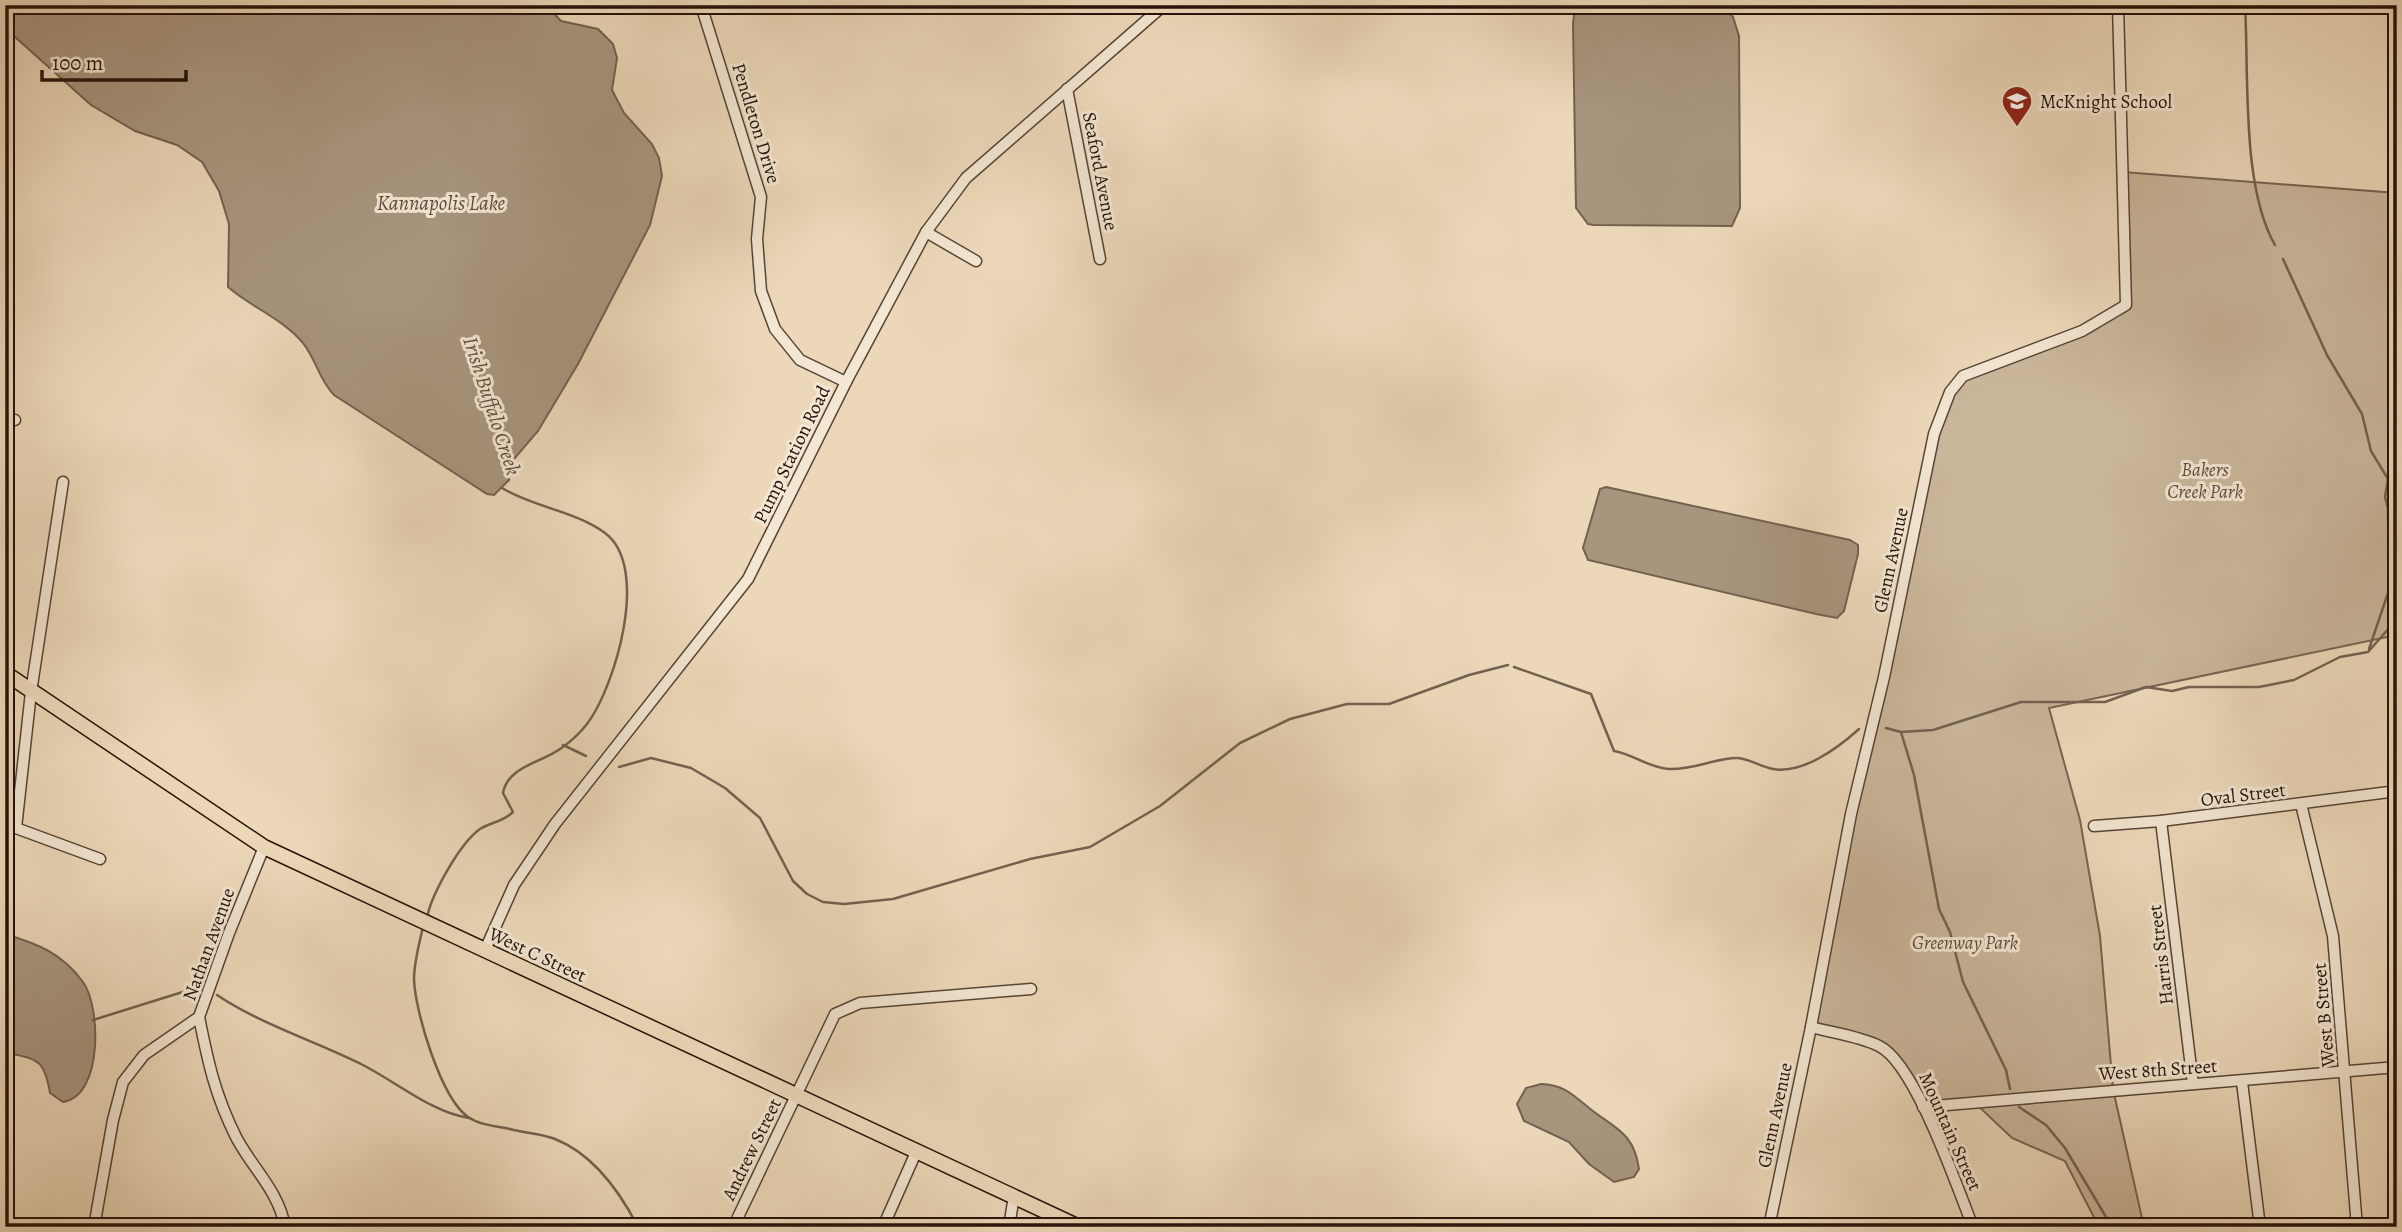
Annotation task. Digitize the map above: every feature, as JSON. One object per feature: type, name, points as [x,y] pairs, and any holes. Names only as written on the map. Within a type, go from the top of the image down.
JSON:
[{"type":"main road","name":"West C Street","points":[[5,673],[264,847],[1079,1227]]},
{"type":"street","name":"Pendleton Drive","points":[[701,5],[761,198],[757,239],[761,291],[775,329],[800,360],[846,382]]},
{"type":"street","name":"Pump Station Road","points":[[485,950],[514,885],[555,824],[748,579],[846,382],[926,232],[966,178],[1164,5]]},
{"type":"street","name":"Glenn Avenue","points":[[1769,1227],[1811,1027],[1851,814],[1884,677],[1934,434],[1950,392],[1963,376],[2082,331],[2126,306],[2118,5]]},
{"type":"street","name":"Seaford Avenue","points":[[1067,89],[1100,260]]},
{"type":"street","points":[[926,232],[976,261]]},
{"type":"street","points":[[63,482],[10,826],[100,859]]},
{"type":"street","name":"Oval Street","points":[[2094,826],[2161,821],[2397,791]]},
{"type":"street","name":"West B Street","points":[[2301,804],[2333,936],[2357,1227]]},
{"type":"street","name":"Harris Street","points":[[2161,821],[2193,1084]]},
{"type":"street","name":"Nathan Avenue","points":[[94,1227],[113,1120],[123,1082],[144,1055],[200,1017],[264,847]]},
{"type":"street","name":"Andrew Street","points":[[738,1222],[835,1014],[860,1003],[1031,989]]},
{"type":"street","points":[[200,1017],[214,1089],[237,1139],[279,1201],[285,1227]]},
{"type":"street","name":"Mountain Street","points":[[1811,1027],[1880,1046],[1897,1060],[1923,1107],[1973,1227]]},
{"type":"street","name":"West 8th Street","points":[[1923,1107],[2397,1067]]},
{"type":"street","points":[[2242,1082],[2260,1227]]},
{"type":"street","points":[[883,1227],[917,1150]]},
{"type":"street","points":[[1009,1227],[1014,1196]]},
{"type":"green space","name":"Bakers Creek Park","points":[[2123,172],[2397,193],[2397,635],[2049,708],[2080,820],[2100,936],[2113,1089],[2144,1227],[2099,1227],[2065,1161],[2012,1138],[1974,1102],[1923,1107],[1880,1046],[1811,1027],[1934,434],[1963,376],[2082,331],[2126,306]]},
{"type":"water","name":"Kannapolis Lake","points":[[5,5],[546,5],[561,21],[598,29],[613,44],[617,58],[612,90],[624,113],[652,144],[659,158],[662,176],[650,225],[578,364],[538,431],[508,466],[509,480],[494,495],[487,494],[334,395],[303,343],[277,320],[228,287],[229,224],[219,191],[202,162],[177,145],[135,131],[91,105],[5,28]]},
{"type":"water","points":[[1585,5],[1722,5],[1733,17],[1739,36],[1740,208],[1732,226],[1594,225],[1588,224],[1576,208],[1573,24],[1574,15]]},
{"type":"water","points":[[1606,487],[1850,540],[1858,545],[1858,554],[1844,611],[1837,618],[1816,614],[1588,560],[1583,548],[1600,489]]},
{"type":"water","points":[[5,934],[39,946],[58,957],[75,972],[89,994],[95,1029],[92,1068],[86,1084],[76,1096],[63,1102],[50,1093],[45,1073],[38,1062],[5,1052]]},
{"type":"water","points":[[1541,1084],[1567,1091],[1622,1132],[1633,1147],[1636,1157],[1639,1169],[1634,1177],[1614,1182],[1589,1164],[1569,1142],[1524,1121],[1517,1104],[1526,1088]]},
{"type":"waterway","points":[[2245,5],[2252,161],[2264,221],[2275,245]]},
{"type":"waterway","points":[[2283,259],[2327,355],[2362,414],[2371,451],[2388,479],[2385,497],[2388,508],[2389,575]]},
{"type":"waterway","name":"Irish Buffalo Creek","points":[[427,918],[440,883],[455,857],[472,836],[513,812],[503,793],[511,777],[526,766],[560,749],[587,724],[608,683],[624,627],[626,572],[619,549],[605,533],[581,519],[502,488]]},
{"type":"waterway","points":[[2369,649],[2389,590]]},
{"type":"waterway","points":[[1886,728],[1901,732],[1933,730],[2021,702],[2105,702],[2146,687],[2172,691],[2189,687],[2259,687],[2294,680],[2340,657],[2368,652],[2397,619]]},
{"type":"waterway","points":[[619,767],[651,758],[691,768],[725,788],[760,818],[793,881],[807,894],[823,902],[844,904],[893,899],[1030,859],[1090,847],[1160,806],[1240,743],[1290,719],[1347,704],[1389,704],[1469,675],[1508,665]]},
{"type":"waterway","points":[[1514,667],[1591,694],[1614,751],[1662,768],[1688,768],[1722,759],[1738,758],[1773,769],[1796,768],[1819,758],[1859,729]]},
{"type":"waterway","points":[[1901,732],[1914,775],[1939,909],[1950,932],[1963,982],[2006,1070],[2010,1089]]},
{"type":"waterway","points":[[563,745],[586,756]]},
{"type":"waterway","name":"Irish Buffalo Creek","points":[[423,927],[414,979],[419,1012],[439,1074],[458,1107],[468,1117],[479,1122],[545,1136],[569,1146],[604,1176],[638,1227]]},
{"type":"waterway","points":[[93,1020],[189,990]]},
{"type":"waterway","points":[[217,995],[270,1024],[363,1065],[428,1104],[469,1118]]},
{"type":"waterway","points":[[2019,1107],[2046,1125],[2065,1148],[2112,1227]]},
{"type":"place","name":"McKnight School","points":[[2017,128]]},
{"type":"park label","name":"Greenway Park","points":[[1965,942]]}]
